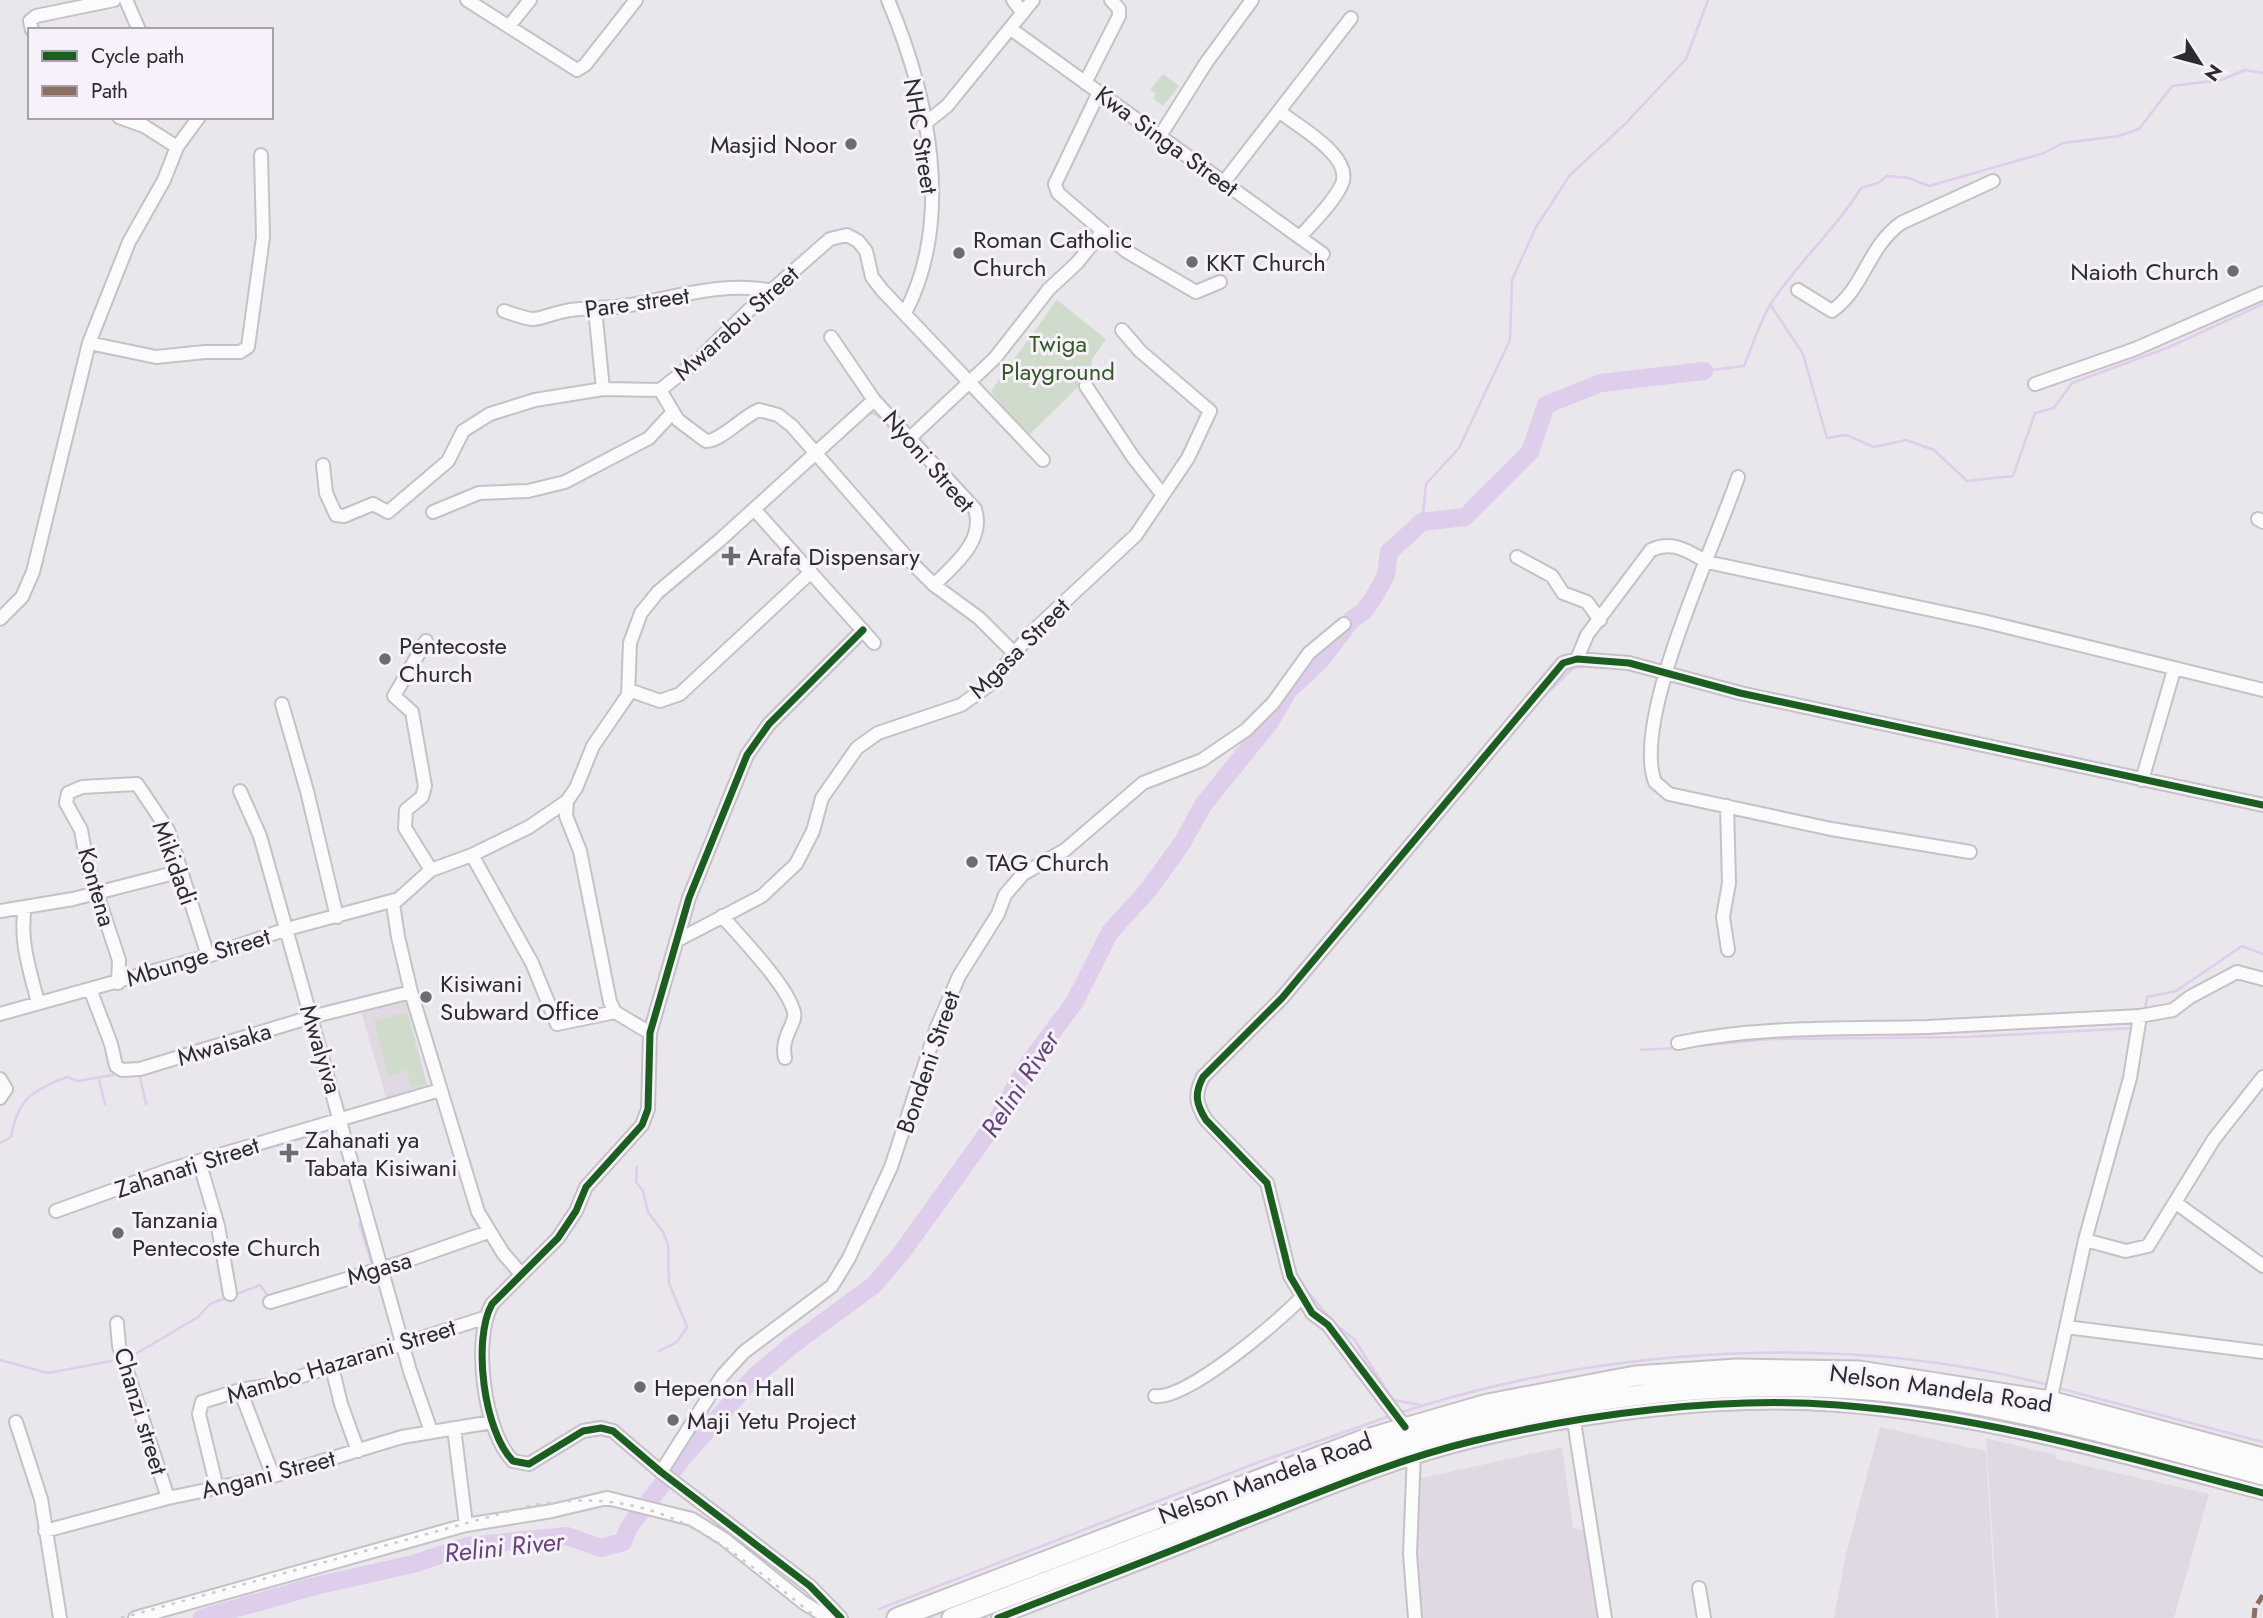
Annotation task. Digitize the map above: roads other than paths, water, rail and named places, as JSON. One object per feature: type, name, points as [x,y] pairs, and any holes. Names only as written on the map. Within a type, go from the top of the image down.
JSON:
[{"type":"main road","name":"Nelson Mandela Road","points":[[897,1618],[1271,1474],[1411,1443],[1476,1406],[1576,1385],[1635,1377],[1739,1378],[1858,1371],[2050,1401],[2263,1458]]},
{"type":"main road","name":"Nelson Mandela Road","points":[[952,1618],[1411,1443],[1480,1422],[1573,1412],[1739,1378],[1853,1389],[1962,1404],[2049,1421],[2263,1475]]},
{"type":"street","points":[[32,28],[30,21],[36,16],[114,0]]},
{"type":"street","points":[[126,0],[138,28]]},
{"type":"street","points":[[467,0],[577,70],[584,65],[636,0]]},
{"type":"street","points":[[509,26],[530,0]]},
{"type":"street","name":"NHC Street","points":[[888,0],[904,38],[923,125],[932,211],[928,256],[905,313]]},
{"type":"street","points":[[1013,0],[1024,13]]},
{"type":"street","points":[[923,125],[947,106],[1033,0]]},
{"type":"street","points":[[1085,83],[1119,16],[1119,9],[1111,0]]},
{"type":"street","points":[[1160,136],[1213,53],[1252,0]]},
{"type":"street","points":[[1224,182],[1351,18]]},
{"type":"street","name":"Kwa Singa Street","points":[[1011,29],[1323,254]]},
{"type":"street","points":[[1099,92],[1055,184],[1066,202],[1126,251],[1196,292],[1220,282]]},
{"type":"street","points":[[1280,111],[1338,158],[1345,172],[1340,188],[1300,237]]},
{"type":"street","points":[[125,119],[144,126],[177,147]]},
{"type":"street","points":[[0,619],[22,597],[33,572],[89,343],[118,265],[164,180],[177,147],[198,119]]},
{"type":"street","points":[[89,343],[156,357],[240,352],[248,347],[263,237],[261,155]]},
{"type":"street","points":[[1798,290],[1832,311],[1856,287],[1872,251],[1890,231],[1901,223],[1993,181]]},
{"type":"street","points":[[911,437],[995,358],[1049,289],[1077,263],[1102,232]]},
{"type":"street","name":"Mwarabu Street","points":[[323,465],[326,493],[336,515],[344,516],[373,505],[387,513],[448,461],[463,431],[490,414],[525,402],[603,389],[660,390],[698,360],[830,239],[847,235],[862,246],[872,277],[1043,460]]},
{"type":"street","name":"Pare street","points":[[504,311],[535,321],[566,311],[738,289],[772,291]]},
{"type":"street","points":[[2035,384],[2135,349],[2263,293]]},
{"type":"street","points":[[595,309],[603,389]]},
{"type":"street","name":"Mgasa Street","points":[[677,941],[762,896],[796,864],[813,831],[822,798],[857,748],[878,733],[944,712],[977,696],[1013,652],[1126,548],[1188,458],[1210,411],[1140,351],[1122,330]]},
{"type":"street","name":"Nyoni Street","points":[[831,337],[874,400],[964,495],[978,518],[979,528],[974,540],[934,585]]},
{"type":"street","points":[[1086,386],[1132,457],[1162,494]]},
{"type":"street","points":[[660,390],[673,412],[695,434],[711,442],[741,418],[759,410],[778,415],[792,426],[814,454],[852,490],[888,538],[934,585],[979,618],[1013,652]]},
{"type":"street","points":[[521,1274],[488,1233],[478,1212],[411,992],[394,919],[395,900],[431,870],[472,855],[529,827],[567,801],[576,788],[593,746],[623,705],[629,690],[630,643],[641,613],[658,592],[874,400]]},
{"type":"street","points":[[433,512],[479,493],[528,491],[565,482],[649,438],[673,412]]},
{"type":"street","points":[[1738,477],[1707,562],[1694,587],[1655,713],[1652,773],[1655,782],[1669,794],[1831,829],[1970,852]]},
{"type":"street","points":[[754,509],[874,643]]},
{"type":"street","points":[[1577,659],[1587,635],[1651,550],[1675,545],[1707,562],[1983,621],[2263,690]]},
{"type":"street","points":[[1517,557],[1552,576],[1563,593],[1587,602],[1600,620]]},
{"type":"street","points":[[629,690],[660,701],[680,694],[811,572]]},
{"type":"street","name":"Bondeni Street","points":[[662,1473],[722,1376],[744,1352],[832,1286],[849,1258],[891,1167],[937,1027],[959,976],[998,914],[1005,895],[1024,874],[1065,850],[1143,783],[1202,760],[1246,730],[1273,703],[1309,653],[1344,624]]},
{"type":"street","points":[[838,1615],[810,1587],[662,1473],[621,1436],[601,1429],[583,1431],[529,1464],[518,1464],[509,1458],[492,1422],[485,1384],[484,1318],[497,1298],[558,1238],[576,1211],[586,1187],[642,1125],[648,1109],[650,1033],[689,898],[755,742],[863,630]]},
{"type":"street","points":[[426,641],[394,696],[412,712],[425,786],[422,797],[406,810],[405,828],[431,870]]},
{"type":"street","points":[[1415,1618],[1410,1554],[1411,1443],[1328,1325],[1312,1313],[1301,1298],[1290,1276],[1279,1240],[1267,1183],[1206,1120],[1199,1108],[1196,1089],[1203,1077],[1282,998],[1563,663],[1577,659],[1629,663],[1667,676],[2263,806]]},
{"type":"street","points":[[2142,780],[2174,670]]},
{"type":"street","points":[[282,704],[329,875],[337,917]]},
{"type":"street","name":"Mikidadi","points":[[67,796],[82,787],[127,782],[137,784],[163,821],[208,956]]},
{"type":"street","name":"Mwalyiva","points":[[240,791],[260,836],[341,1118],[381,1269],[430,1431]]},
{"type":"street","name":"Kontena","points":[[67,796],[67,806],[82,830],[87,864],[119,960],[118,982]]},
{"type":"street","points":[[567,801],[566,816],[580,851],[608,997],[615,1012],[650,1033]]},
{"type":"street","points":[[1727,806],[1729,883],[1723,917],[1728,950]]},
{"type":"street","points":[[472,855],[532,963],[557,1024],[615,1012]]},
{"type":"street","points":[[0,911],[97,893],[181,871]]},
{"type":"street","name":"Mbunge Street","points":[[0,1014],[395,900]]},
{"type":"street","points":[[25,907],[22,927],[24,952],[38,1003]]},
{"type":"street","points":[[722,916],[777,983],[794,1012],[782,1047],[785,1058]]},
{"type":"street","points":[[1678,1043],[1723,1034],[1803,1027],[1927,1027],[2140,1016],[2173,1010],[2190,997],[2236,972],[2263,979]]},
{"type":"street","name":"Mwaisaka","points":[[90,989],[111,1044],[116,1066],[122,1070],[141,1069],[311,1017],[411,992]]},
{"type":"street","points":[[2050,1401],[2085,1240],[2130,1078],[2140,1016]]},
{"type":"street","points":[[2085,1240],[2126,1251],[2141,1250],[2153,1241],[2214,1139],[2263,1077]]},
{"type":"street","name":"Zahanati Street","points":[[56,1211],[200,1161],[440,1090]]},
{"type":"street","points":[[200,1161],[218,1226],[230,1294]]},
{"type":"street","points":[[2176,1203],[2263,1266]]},
{"type":"street","name":"Mgasa","points":[[270,1302],[488,1233]]},
{"type":"street","points":[[1155,1396],[1169,1396],[1232,1357],[1274,1326],[1301,1298]]},
{"type":"street","name":"Mambo Hazarani Street","points":[[217,1488],[199,1414],[200,1406],[240,1390],[277,1384],[484,1318]]},
{"type":"street","name":"Chanzi street","points":[[117,1323],[119,1346],[168,1498]]},
{"type":"street","points":[[2066,1327],[2263,1352]]},
{"type":"street","points":[[332,1367],[358,1451]]},
{"type":"street","points":[[240,1390],[273,1476]]},
{"type":"street","points":[[1605,1618],[1573,1412],[1614,1414],[1746,1405],[1834,1404],[1894,1410],[2066,1441],[2263,1493]]},
{"type":"street","points":[[16,1422],[41,1499],[60,1618]]},
{"type":"street","name":"Angani Street","points":[[45,1531],[168,1498],[273,1476],[430,1431],[492,1422]]},
{"type":"street","points":[[454,1428],[466,1525]]},
{"type":"street","points":[[998,1618],[1288,1504],[1411,1443]]},
{"type":"street","points":[[135,1618],[466,1525],[552,1511],[607,1498],[625,1500],[692,1519],[724,1539],[804,1604],[819,1612],[838,1615]]},
{"type":"street","points":[[1699,1588],[1704,1618]]},
{"type":"waterway","points":[[1422,522],[1426,484],[1459,448],[1510,340],[1512,280],[1536,227],[1570,175],[1624,125],[1686,59],[1708,0]]},
{"type":"waterway","points":[[1704,371],[1744,366],[1772,302],[1861,188],[1878,183],[1887,176],[1909,178],[1929,186],[2044,153],[2063,143],[2119,136],[2139,129],[2172,86],[2221,80],[2245,70],[2263,73]]},
{"type":"waterway","points":[[1770,304],[1803,354],[1827,438],[1846,435],[1874,447],[1906,440],[1934,450],[1967,481],[2013,476],[2035,413],[2054,408],[2072,383],[2167,348],[2263,304]]},
{"type":"waterway","name":"Relini River","points":[[202,1618],[315,1586],[413,1564],[467,1546],[567,1536],[601,1548],[623,1542],[629,1527],[685,1455],[755,1376],[792,1345],[874,1285],[902,1252],[997,1120],[1026,1067],[1074,1003],[1110,932],[1149,889],[1182,843],[1203,805],[1270,722],[1288,691],[1321,660],[1351,620],[1363,612],[1374,597],[1386,575],[1389,552],[1422,522],[1465,517],[1530,452],[1546,405],[1601,383],[1704,371]]},
{"type":"waterway","points":[[865,413],[876,414],[896,433]]},
{"type":"waterway","points":[[710,556],[721,546]]},
{"type":"waterway","points":[[1539,701],[1573,668],[1592,666]]},
{"type":"waterway","points":[[1435,825],[1528,714]]},
{"type":"waterway","points":[[2145,1011],[2147,997],[2176,991],[2242,946],[2263,954]]},
{"type":"waterway","points":[[263,1038],[307,1025]]},
{"type":"waterway","points":[[1687,1047],[1770,1039],[1967,1037],[2134,1028]]},
{"type":"waterway","points":[[1641,1050],[1676,1048]]},
{"type":"waterway","points":[[139,1073],[146,1104]]},
{"type":"waterway","points":[[0,1143],[11,1137],[18,1113],[28,1098],[44,1087],[67,1077],[78,1081],[113,1075]]},
{"type":"waterway","points":[[99,1080],[105,1104]]},
{"type":"waterway","points":[[637,1167],[636,1182],[643,1191],[648,1212],[663,1232],[668,1245],[669,1283],[687,1327],[677,1342],[659,1351]]},
{"type":"waterway","points":[[2079,1241],[2087,1210]]},
{"type":"waterway","points":[[359,1223],[373,1267]]},
{"type":"waterway","points":[[1294,1270],[1307,1291],[1337,1326],[1354,1339],[1393,1400],[1421,1405]]},
{"type":"waterway","points":[[300,1287],[324,1280]]},
{"type":"waterway","points":[[234,1295],[260,1285],[269,1297]]},
{"type":"waterway","points":[[127,1359],[198,1317],[210,1304],[228,1297]]},
{"type":"waterway","points":[[1399,1413],[1477,1391],[1557,1373],[1639,1361],[1722,1354],[1805,1353],[1888,1357],[1970,1368],[2049,1385]]},
{"type":"waterway","points":[[0,1360],[48,1373],[117,1360]]},
{"type":"waterway","points":[[2058,1388],[2263,1442]]},
{"type":"waterway","points":[[879,1609],[1259,1462],[1390,1416]]},
{"type":"railway","points":[[121,1618],[525,1507],[571,1501],[613,1502],[650,1510],[684,1524],[717,1542],[750,1565],[817,1618]]},
{"type":"place","name":"Masjid Noor","points":[[851,144]]},
{"type":"place","name":"Roman Catholic Church","points":[[959,253]]},
{"type":"place","name":"KKT Church","points":[[1192,262]]},
{"type":"place","name":"Naioth Church","points":[[2233,271]]},
{"type":"place","name":"Arafa Dispensary","points":[[731,556]]},
{"type":"place","name":"Pentecoste Church","points":[[385,659]]},
{"type":"place","name":"TAG Church","points":[[972,862]]},
{"type":"place","name":"Kisiwani Subward Office","points":[[426,997]]},
{"type":"place","name":"Zahanati ya Tabata Kisiwani","points":[[289,1153]]},
{"type":"place","name":"Tanzania Pentecoste Church","points":[[118,1233]]},
{"type":"place","name":"Hepenon Hall","points":[[640,1387]]},
{"type":"place","name":"Maji Yetu Project","points":[[673,1420]]},
{"type":"park label","name":"Twiga Playground","points":[[1058,357]]}]
